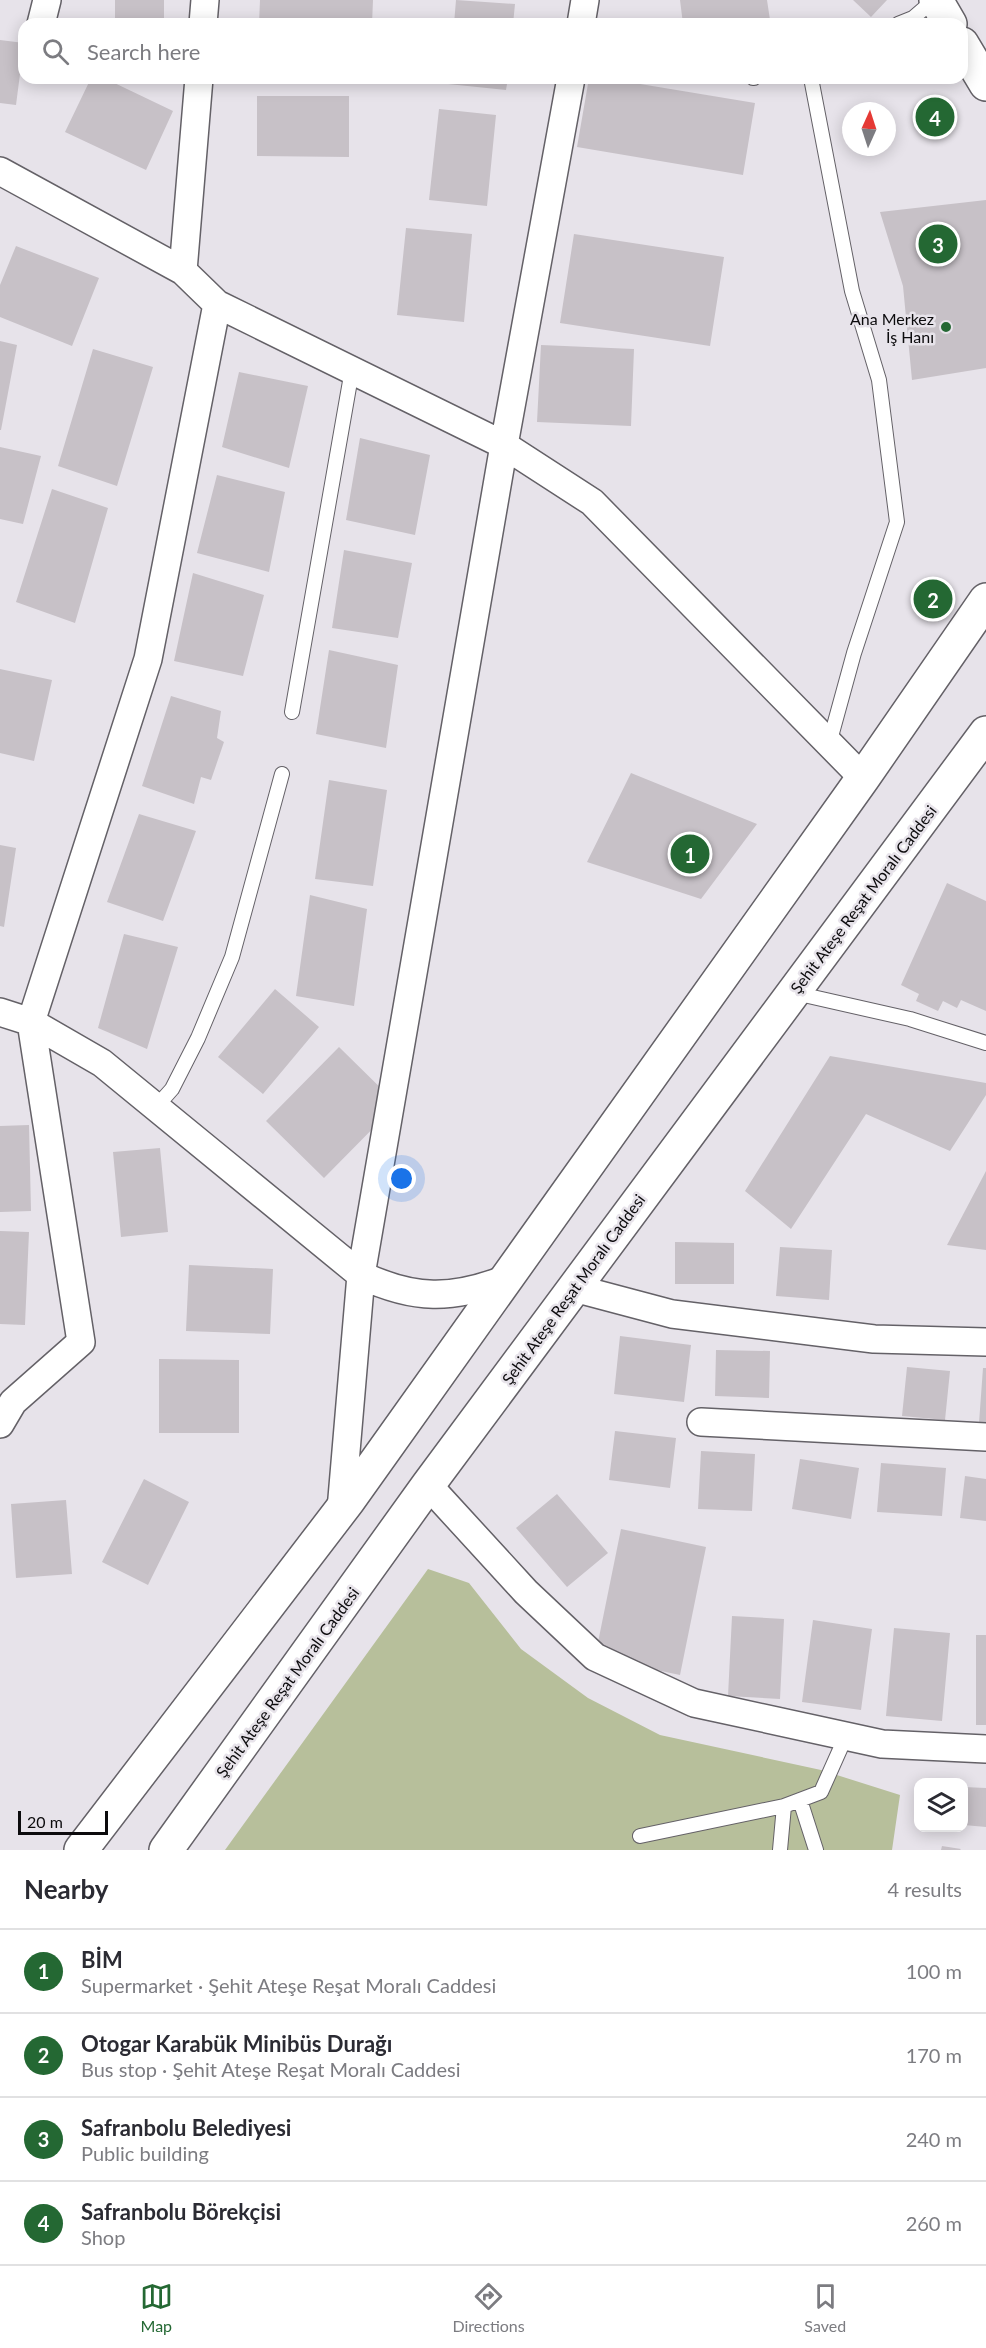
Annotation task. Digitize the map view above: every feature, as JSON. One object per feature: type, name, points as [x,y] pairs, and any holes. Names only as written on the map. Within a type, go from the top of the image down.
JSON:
[{"type":"main road","points":[[935,0],[946,18]]},
{"type":"main road","points":[[968,54],[986,84]]},
{"type":"main road","points":[[81,1850],[341,1510],[863,778],[986,600]]},
{"type":"main road","name":"Şehit Ateşe Reşat Moralı Caddesi","points":[[166,1850],[428,1485],[986,733]]},
{"type":"street","points":[[42,18],[47,0]]},
{"type":"street","points":[[204,18],[205,0]]},
{"type":"street","points":[[582,18],[585,0]]},
{"type":"street","points":[[183,271],[199,84]]},
{"type":"street","points":[[341,1510],[361,1275],[504,445],[570,84]]},
{"type":"street","points":[[0,171],[183,271],[217,304],[504,445],[592,502],[863,778]]},
{"type":"street","points":[[4,1408],[81,1342],[31,1022],[148,659],[217,304]]},
{"type":"street","points":[[0,1012],[31,1022],[102,1063],[361,1275],[411,1292],[440,1296],[476,1291],[506,1279]]},
{"type":"street","points":[[574,1288],[672,1314],[874,1339],[986,1342]]},
{"type":"street","points":[[701,1422],[986,1437]]},
{"type":"street","points":[[428,1485],[526,1592],[595,1657],[694,1703],[882,1744],[986,1749]]},
{"type":"lane","points":[[913,18],[935,0]]},
{"type":"lane","points":[[812,84],[852,291],[879,380],[897,522],[854,653],[829,744]]},
{"type":"lane","points":[[292,712],[352,370]]},
{"type":"lane","points":[[156,1107],[172,1089],[232,957],[282,774]]},
{"type":"lane","points":[[793,992],[910,1019],[986,1043]]},
{"type":"lane","points":[[640,1836],[784,1806],[821,1792],[846,1736]]},
{"type":"lane","points":[[800,1800],[816,1850]]},
{"type":"lane","points":[[780,1850],[784,1806]]},
{"type":"green space","points":[[428,1569],[469,1583],[521,1649],[588,1698],[660,1735],[821,1770],[900,1795],[892,1850],[225,1850]]},
{"type":"building","points":[[115,0],[164,0],[164,18],[115,18]]},
{"type":"building","points":[[260,0],[373,0],[372,18],[259,18]]},
{"type":"building","points":[[456,0],[515,4],[514,18],[454,18]]},
{"type":"building","points":[[680,0],[767,0],[770,18],[682,18]]},
{"type":"building","points":[[853,0],[887,0],[871,17]]},
{"type":"building","points":[[0,40],[18,42],[19,84],[16,105],[0,103]]},
{"type":"building","points":[[88,84],[117,84],[173,111],[146,170],[65,132]]},
{"type":"building","points":[[448,84],[507,84],[506,90]]},
{"type":"building","points":[[588,84],[640,84],[755,103],[743,175],[577,147]]},
{"type":"building","points":[[257,96],[349,96],[349,157],[257,156]]},
{"type":"building","points":[[439,109],[496,115],[487,206],[429,200]]},
{"type":"building","points":[[986,200],[986,368],[912,380],[903,286],[880,212]]},
{"type":"building","points":[[406,228],[472,234],[464,322],[397,315]]},
{"type":"building","points":[[574,234],[724,257],[710,346],[560,323]]},
{"type":"building","points":[[16,246],[99,278],[72,346],[0,317],[0,285]]},
{"type":"building","points":[[0,341],[17,345],[1,430],[0,430]]},
{"type":"building","points":[[541,345],[634,349],[631,426],[537,422]]},
{"type":"building","points":[[93,349],[153,367],[117,486],[58,466]]},
{"type":"building","points":[[239,372],[308,386],[289,468],[222,447]]},
{"type":"building","points":[[360,438],[430,455],[415,535],[346,520]]},
{"type":"building","points":[[0,447],[41,456],[23,524],[0,519]]},
{"type":"building","points":[[217,475],[285,492],[269,572],[197,553]]},
{"type":"building","points":[[52,489],[108,508],[75,623],[16,602]]},
{"type":"building","points":[[344,550],[412,563],[398,638],[332,628]]},
{"type":"building","points":[[193,573],[264,595],[243,676],[174,661]]},
{"type":"building","points":[[329,650],[398,665],[386,748],[316,734]]},
{"type":"building","points":[[0,669],[52,680],[34,761],[0,753]]},
{"type":"building","points":[[171,696],[221,711],[217,738],[224,742],[211,780],[201,777],[194,804],[142,786]]},
{"type":"building","points":[[631,773],[757,824],[701,899],[587,862]]},
{"type":"building","points":[[329,780],[387,790],[373,886],[315,879]]},
{"type":"building","points":[[139,814],[196,831],[163,921],[107,902]]},
{"type":"building","points":[[0,845],[16,848],[4,927],[0,926]]},
{"type":"building","points":[[947,883],[986,901],[986,1011],[961,1000],[957,1008],[943,1001],[938,1011],[916,1001],[919,994],[901,985]]},
{"type":"building","points":[[310,895],[367,909],[354,1006],[296,996]]},
{"type":"building","points":[[124,934],[178,947],[147,1049],[98,1028]]},
{"type":"building","points":[[275,989],[319,1027],[263,1094],[218,1057]]},
{"type":"building","points":[[339,1047],[397,1104],[324,1178],[266,1121]]},
{"type":"building","points":[[830,1056],[986,1083],[986,1095],[950,1151],[866,1114],[791,1229],[745,1191]]},
{"type":"building","points":[[29,1125],[31,1211],[0,1212],[0,1126]]},
{"type":"building","points":[[160,1148],[168,1232],[121,1237],[113,1152]]},
{"type":"building","points":[[986,1171],[986,1250],[947,1245]]},
{"type":"building","points":[[0,1231],[29,1232],[25,1325],[0,1324]]},
{"type":"building","points":[[675,1242],[734,1243],[734,1284],[675,1284]]},
{"type":"building","points":[[780,1247],[832,1250],[829,1300],[776,1296]]},
{"type":"building","points":[[189,1265],[273,1269],[270,1334],[186,1331]]},
{"type":"building","points":[[620,1336],[691,1345],[684,1402],[614,1394]]},
{"type":"building","points":[[716,1350],[770,1351],[769,1398],[715,1396]]},
{"type":"building","points":[[159,1359],[239,1360],[239,1433],[159,1433]]},
{"type":"building","points":[[907,1367],[950,1371],[945,1420],[902,1416]]},
{"type":"building","points":[[983,1368],[986,1368],[986,1424],[979,1423]]},
{"type":"building","points":[[615,1431],[676,1438],[670,1488],[609,1480]]},
{"type":"building","points":[[701,1451],[755,1454],[752,1511],[698,1509]]},
{"type":"building","points":[[800,1459],[859,1468],[851,1519],[792,1509]]},
{"type":"building","points":[[881,1463],[946,1468],[942,1516],[877,1512]]},
{"type":"building","points":[[965,1476],[986,1479],[986,1521],[960,1518]]},
{"type":"building","points":[[144,1479],[189,1502],[148,1585],[102,1562]]},
{"type":"building","points":[[557,1494],[608,1553],[567,1587],[516,1528]]},
{"type":"building","points":[[66,1500],[72,1574],[16,1578],[11,1504]]},
{"type":"building","points":[[621,1529],[706,1547],[680,1675],[595,1657]]},
{"type":"building","points":[[732,1616],[784,1619],[780,1699],[728,1696]]},
{"type":"building","points":[[813,1620],[872,1629],[861,1710],[802,1702]]},
{"type":"building","points":[[894,1628],[950,1633],[942,1721],[886,1716]]},
{"type":"building","points":[[976,1635],[986,1635],[986,1725],[976,1725]]},
{"type":"building","points":[[968,1787],[986,1788],[986,1827],[968,1825]]},
{"type":"building","points":[[942,1846],[961,1849],[941,1850]]},
{"type":"place","name":"Safranbolu Börekçisi","points":[[935,117]]},
{"type":"place","name":"Safranbolu Belediyesi","points":[[938,244]]},
{"type":"place","name":"Ana Merkez İş Hanı","points":[[946,327]]},
{"type":"place","name":"Otogar Karabük Minibüs Durağı","points":[[933,599]]},
{"type":"place","name":"BİM","points":[[690,854]]}]
